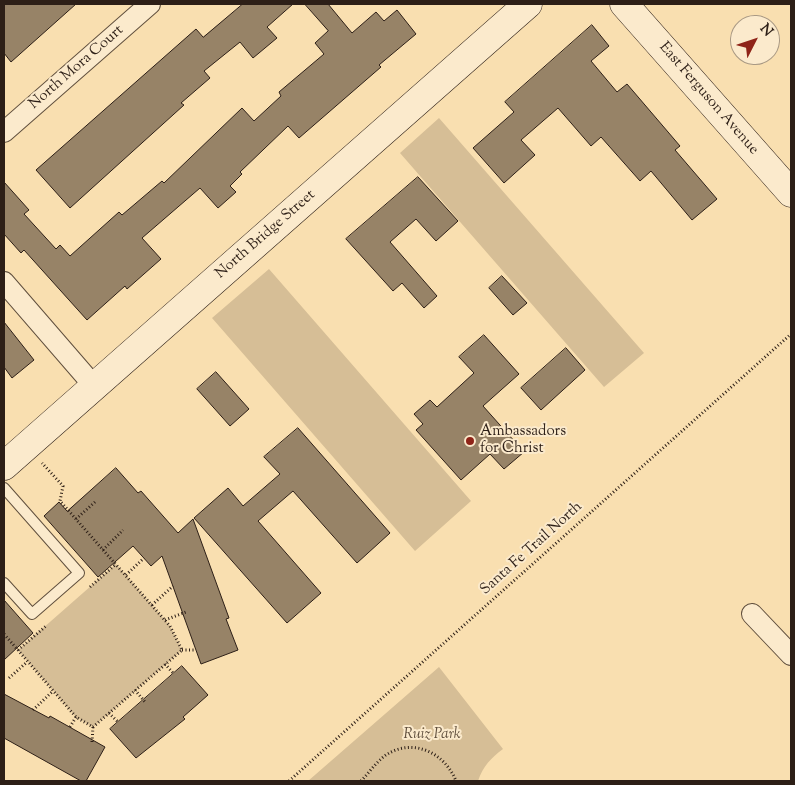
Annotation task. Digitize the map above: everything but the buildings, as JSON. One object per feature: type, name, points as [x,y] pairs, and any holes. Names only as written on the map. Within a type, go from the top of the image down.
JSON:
[{"type":"street","name":"North Mora Court","points":[[4,132],[150,4]]},
{"type":"street","name":"North Bridge Street","points":[[4,466],[528,4]]},
{"type":"street","name":"East Ferguson Avenue","points":[[624,4],[791,194]]},
{"type":"street","points":[[4,282],[94,386]]},
{"type":"street","points":[[752,614],[791,655]]},
{"type":"lane","points":[[4,488],[79,573],[32,614],[4,583]]},
{"type":"path","name":"Santa Fe Trail North","points":[[289,781],[791,334]]},
{"type":"path","points":[[27,445],[63,486],[60,501],[165,620],[182,650]]},
{"type":"path","points":[[76,519],[95,502]]},
{"type":"path","points":[[103,550],[123,530]]},
{"type":"path","points":[[126,576],[144,558]]},
{"type":"path","points":[[152,605],[173,586]]},
{"type":"path","points":[[165,620],[186,612]]},
{"type":"path","points":[[4,634],[76,718],[93,727]]},
{"type":"path","points":[[92,742],[93,727],[182,650],[196,650]]},
{"type":"path","points":[[9,678],[27,662]]},
{"type":"path","points":[[165,664],[173,673]]},
{"type":"path","points":[[135,690],[145,702]]},
{"type":"path","points":[[33,710],[53,691]]},
{"type":"path","points":[[109,713],[118,722]]},
{"type":"path","points":[[70,727],[76,718]]},
{"type":"path","points":[[361,781],[384,756],[408,746],[430,750],[444,762],[456,781]]},
{"type":"green space","points":[[439,118],[644,353],[604,387],[400,153]]},
{"type":"green space","points":[[269,269],[471,501],[415,551],[212,318]]},
{"type":"green space","points":[[116,564],[170,626],[182,650],[93,727],[76,717],[18,650]]},
{"type":"green space","name":"Ruiz Park","points":[[439,667],[503,749],[488,763],[478,781],[308,781]]},
{"type":"place","name":"Ambassadors for Christ","points":[[470,441]]}]
